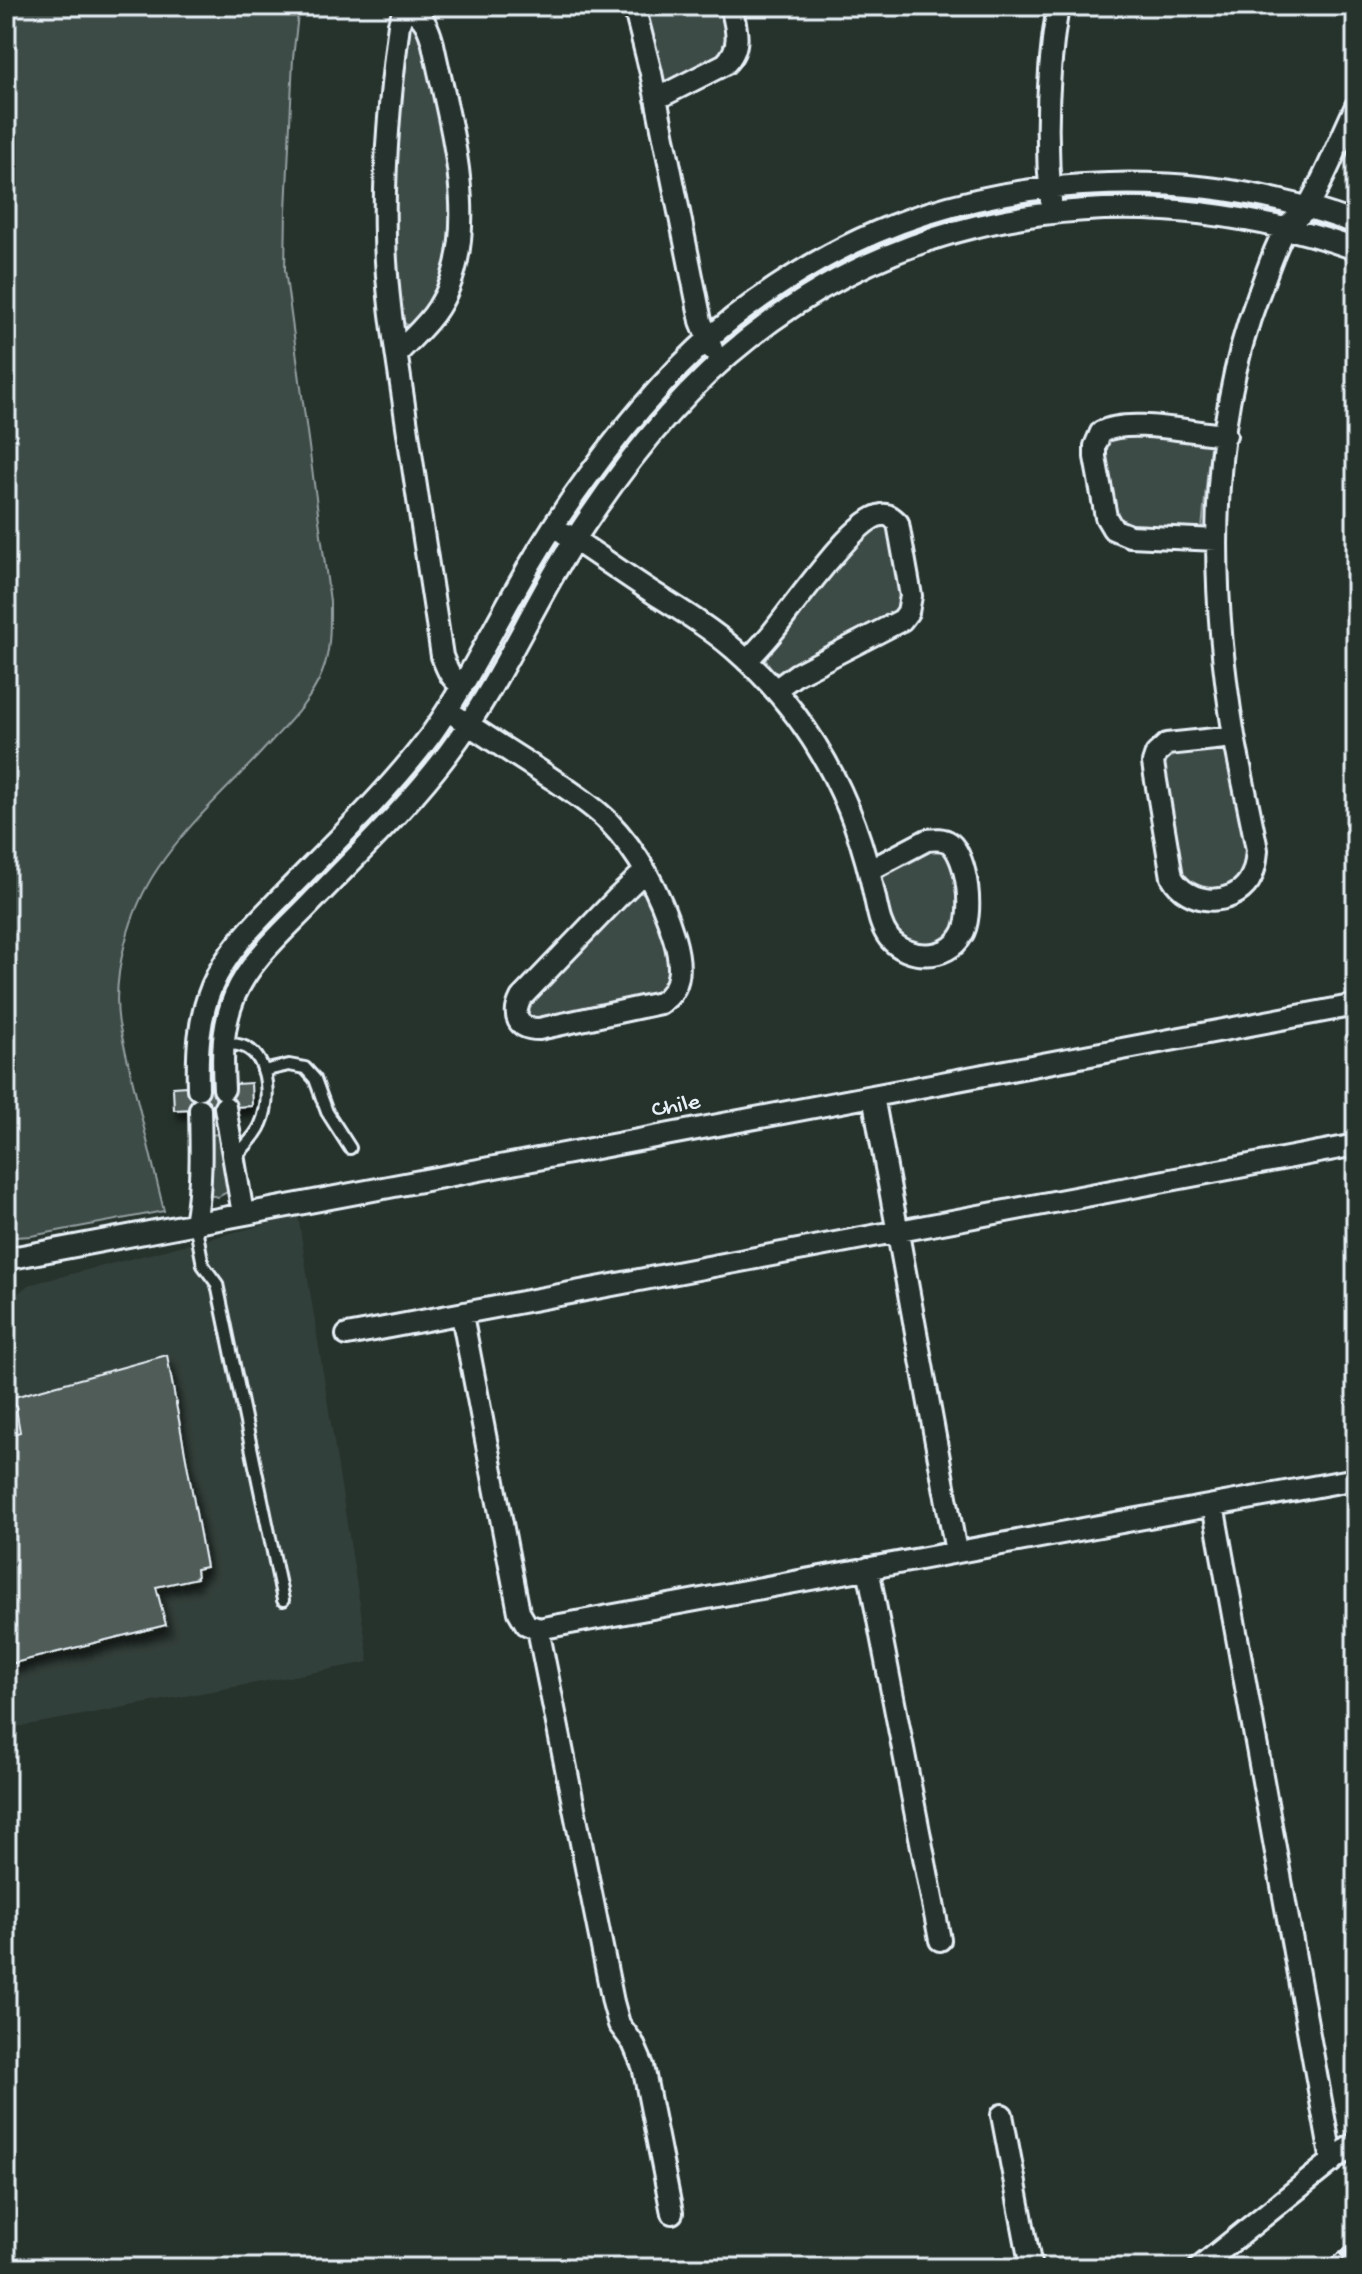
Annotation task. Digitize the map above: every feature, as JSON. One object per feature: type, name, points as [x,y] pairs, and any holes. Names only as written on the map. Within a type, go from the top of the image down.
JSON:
[{"type":"street","points":[[634,6],[691,275],[707,341],[720,363]]},
{"type":"street","points":[[656,99],[730,59],[737,44],[731,6]]},
{"type":"street","points":[[1052,213],[1049,78],[1058,6]]},
{"type":"street","points":[[397,354],[440,306],[451,282],[460,241],[460,187],[433,44],[421,18],[409,10],[403,13],[397,36],[389,118],[385,205],[389,299],[397,354],[442,656],[453,680],[462,686]]},
{"type":"street","points":[[1234,737],[1167,744],[1156,754],[1153,763],[1172,877],[1181,890],[1198,898],[1218,900],[1232,896],[1247,883],[1256,863],[1257,850],[1234,737],[1220,614],[1217,540],[1219,482],[1231,394],[1258,295],[1287,228],[1308,208],[1356,106]]},
{"type":"street","points":[[195,1223],[200,1195],[198,1026],[211,987],[232,951],[430,735],[462,686],[520,580],[554,526],[624,429],[650,398],[732,319],[775,287],[886,228],[925,213],[1007,194],[1081,186],[1163,185],[1253,195],[1356,223]]},
{"type":"street","points":[[243,1214],[225,1106],[223,1044],[235,997],[252,966],[422,785],[450,750],[512,650],[574,540],[643,445],[720,363],[789,309],[896,251],[932,237],[1052,213],[1162,210],[1233,218],[1287,228],[1356,249]]},
{"type":"street","points":[[1217,540],[1130,536],[1113,529],[1106,517],[1095,446],[1101,432],[1115,427],[1151,427],[1226,435]]},
{"type":"street","points":[[747,661],[867,521],[887,515],[898,523],[911,596],[908,612],[902,620],[797,674],[775,690]]},
{"type":"street","points":[[554,526],[701,624],[747,661],[775,690],[832,768],[861,840],[883,927],[893,942],[915,954],[936,954],[956,943],[967,923],[969,904],[962,863],[953,846],[947,841],[927,840],[870,870]]},
{"type":"street","points":[[446,710],[593,807],[614,828],[645,871],[660,899],[677,948],[680,962],[674,992],[650,1007],[539,1029],[530,1029],[519,1023],[515,1016],[521,998],[645,871]]},
{"type":"street","name":"Chile","points":[[6,1259],[1356,1005]]},
{"type":"street","points":[[198,1026],[223,1044]]},
{"type":"street","points":[[873,1096],[956,1552]]},
{"type":"street","points":[[199,1108],[225,1106]]},
{"type":"street","points":[[347,1335],[1356,1145]]},
{"type":"street","points":[[462,1315],[519,1612],[526,1624],[538,1629],[1356,1479]]},
{"type":"street","points":[[1213,1505],[1332,2162]]},
{"type":"street","points":[[868,1568],[940,1940]]},
{"type":"street","points":[[538,1629],[613,2002],[619,2024],[633,2043],[643,2066],[672,2213]]},
{"type":"street","points":[[1002,2115],[1031,2268]]},
{"type":"street","points":[[1199,2268],[1356,2142]]},
{"type":"lane","points":[[223,1044],[238,1044],[257,1056],[263,1071],[266,1098],[264,1117],[256,1134],[233,1160]]},
{"type":"lane","points":[[263,1071],[289,1065],[305,1068],[315,1079],[327,1112],[350,1148]]},
{"type":"lane","points":[[195,1223],[203,1265],[217,1284],[283,1600]]},
{"type":"shaded area","points":[[6,6],[299,6],[293,58],[285,270],[330,601],[327,656],[312,693],[170,851],[148,884],[125,943],[118,985],[119,1024],[164,1211],[15,1237],[6,1234]]},
{"type":"shaded area","points":[[642,6],[724,6],[729,30],[726,53],[673,84],[664,81],[659,75]]},
{"type":"shaded area","points":[[411,26],[419,27],[424,34],[451,173],[455,219],[440,289],[417,325],[409,326],[399,319],[392,202],[404,32]]},
{"type":"shaded area","points":[[1093,194],[1210,197],[1279,211],[1275,219],[1223,208],[1067,199]]},
{"type":"shaded area","points":[[1023,199],[1025,206],[946,224],[857,258],[795,293],[738,335],[721,340],[760,307],[851,252],[943,215]]},
{"type":"shaded area","points":[[689,368],[685,386],[591,500],[570,518],[602,467]]},
{"type":"shaded area","points":[[1118,432],[1203,440],[1210,446],[1202,529],[1195,532],[1127,529],[1115,524],[1102,439]]},
{"type":"shaded area","points":[[878,521],[892,527],[904,596],[901,611],[779,675],[769,665],[764,652],[816,585]]},
{"type":"shaded area","points":[[548,551],[494,665],[472,701],[459,704]]},
{"type":"shaded area","points":[[442,736],[423,770],[226,1000],[210,1024],[213,1002],[231,963]]},
{"type":"shaded area","points":[[1217,746],[1230,754],[1249,849],[1245,877],[1219,894],[1183,883],[1159,773],[1164,755],[1172,751]]},
{"type":"shaded area","points":[[940,847],[952,859],[958,885],[960,922],[947,941],[918,948],[892,931],[880,885],[896,866]]},
{"type":"shaded area","points":[[636,893],[649,897],[671,958],[673,976],[659,996],[537,1021],[528,1018],[525,1011],[527,1002]]},
{"type":"shaded area","points":[[217,1134],[228,1186],[227,1192],[218,1197],[209,1195],[210,1135]]},
{"type":"shaded area","points":[[298,1216],[369,1662],[6,1729],[6,1304],[28,1285]]},
{"type":"building","points":[[251,1083],[252,1106],[174,1110],[173,1087],[186,1086],[187,1090],[224,1089]]},
{"type":"building","points":[[167,1355],[206,1567],[196,1569],[197,1578],[156,1587],[166,1625],[6,1665],[6,1436],[20,1432],[14,1397]]},
{"type":"railway","points":[[1327,2268],[1356,2244]]},
{"type":"railway","points":[[1348,2268],[1356,2261]]}]
